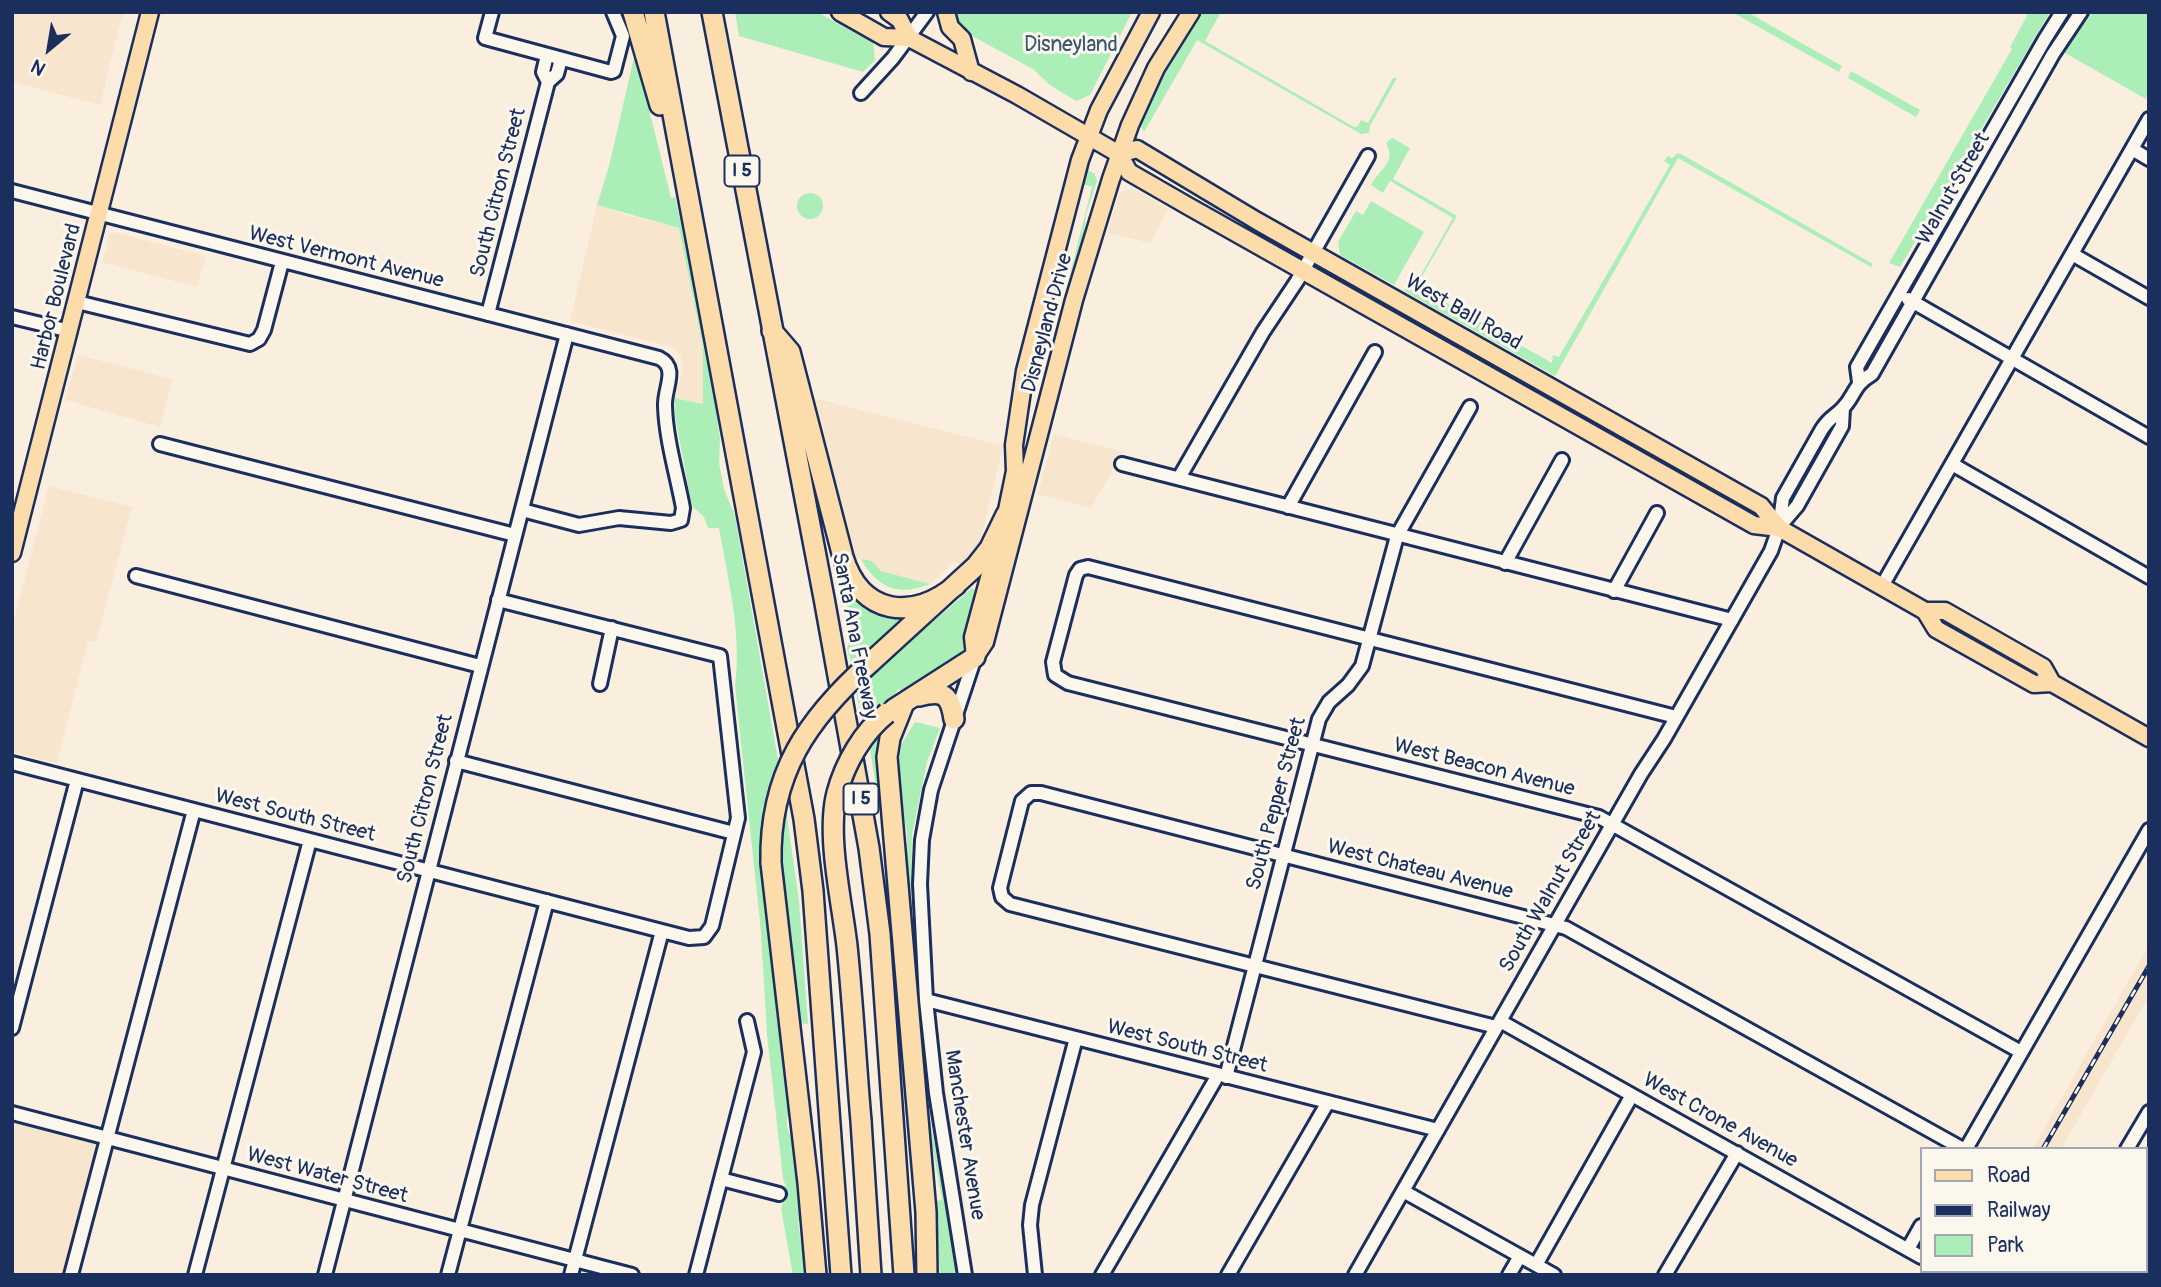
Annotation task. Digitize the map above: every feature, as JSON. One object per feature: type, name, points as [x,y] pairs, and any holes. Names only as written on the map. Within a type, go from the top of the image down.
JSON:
[{"type":"highway","points":[[634,12],[696,233]]},
{"type":"highway","points":[[654,12],[804,818],[813,891],[841,1275]]},
{"type":"highway","name":"Santa Ana Freeway","points":[[712,12],[869,848],[880,933],[904,1275]]},
{"type":"highway","points":[[771,330],[790,352],[843,557],[855,585],[882,605],[904,608],[926,604],[956,585]]},
{"type":"highway","points":[[816,1275],[771,863],[775,810],[798,746],[824,707],[983,558],[1006,515]]},
{"type":"highway","points":[[871,1275],[848,954],[834,841],[837,793],[847,766],[869,731],[902,704],[975,657]]},
{"type":"highway","points":[[902,704],[934,692],[945,696],[951,704],[954,719]]},
{"type":"highway","points":[[902,704],[890,738],[887,757],[926,1212],[927,1275]]},
{"type":"main road","name":"Harbor Boulevard","points":[[12,553],[150,12]]},
{"type":"main road","name":"West Ball Road","points":[[840,12],[884,37],[909,38],[1017,95],[1119,154],[1129,172],[1754,525],[1779,528]]},
{"type":"main road","name":"West Ball Road","points":[[889,12],[900,20],[909,38]]},
{"type":"main road","points":[[946,12],[950,27],[962,39],[971,72]]},
{"type":"main road","name":"Disneyland Drive","points":[[975,657],[974,637],[1015,471],[1014,444],[1020,391],[1061,228],[1088,137],[1118,71],[1151,12]]},
{"type":"main road","name":"Disneyland Drive","points":[[975,657],[985,642],[1074,300],[1119,154],[1156,68],[1191,12]]},
{"type":"main road","name":"West Ball Road","points":[[1119,154],[1136,149],[1313,253],[1761,506],[1779,528],[1925,611],[1945,611],[2043,667],[2052,683],[2149,738]]},
{"type":"street","points":[[492,12],[485,38],[613,72],[623,36],[613,12]]},
{"type":"street","points":[[861,93],[909,38],[927,12]]},
{"type":"street","name":"Walnut Street","points":[[1859,382],[1857,367],[2062,12]]},
{"type":"street","name":"Walnut Street","points":[[1779,528],[1797,506],[1842,426],[1843,408],[1859,382],[1872,374],[2053,54],[2081,12]]},
{"type":"street","name":"South Citron Street","points":[[547,55],[543,72],[548,82]]},
{"type":"street","name":"South Citron Street","points":[[488,314],[548,82],[557,74],[561,59]]},
{"type":"street","points":[[1882,586],[2149,119]]},
{"type":"street","points":[[2132,149],[2149,159]]},
{"type":"street","points":[[1179,478],[1275,311],[1313,253],[1367,156]]},
{"type":"street","name":"West Vermont Avenue","points":[[12,191],[659,358],[668,365],[670,371],[665,415],[684,526],[619,517],[579,524],[522,510]]},
{"type":"street","points":[[2072,254],[2149,298]]},
{"type":"street","points":[[77,302],[246,344],[255,342],[264,330],[282,262]]},
{"type":"street","points":[[1898,294],[2149,437]]},
{"type":"street","points":[[12,317],[70,331]]},
{"type":"street","name":"South Citron Street","points":[[325,1275],[567,334]]},
{"type":"street","points":[[1287,507],[1375,352]]},
{"type":"street","name":"South Pepper Street","points":[[1102,1275],[1222,1076],[1255,965],[1321,712],[1358,673],[1370,639],[1397,536],[1470,407]]},
{"type":"street","points":[[160,444],[515,535]]},
{"type":"street","points":[[1505,563],[1562,460]]},
{"type":"street","points":[[1122,464],[1614,592],[1732,620]]},
{"type":"street","points":[[1952,464],[2149,577]]},
{"type":"street","points":[[1614,592],[1657,513]]},
{"type":"street","name":"South Walnut Street","points":[[1355,1275],[1732,620],[1771,551],[1779,528]]},
{"type":"street","name":"West Beacon Avenue","points":[[1370,639],[1083,567],[1078,572],[1073,587],[1053,662],[1055,674],[1069,683],[1599,817],[2021,1052]]},
{"type":"street","points":[[136,576],[480,666]]},
{"type":"street","points":[[456,761],[734,833],[738,818],[720,656],[498,600]]},
{"type":"street","points":[[600,684],[612,628]]},
{"type":"street","points":[[1370,639],[1676,717]]},
{"type":"street","name":"Disneyland Drive","points":[[926,1000],[920,884],[922,841],[931,790],[975,657]]},
{"type":"street","name":"West South Street","points":[[12,763],[689,939],[704,937],[712,926],[734,833]]},
{"type":"street","points":[[12,1028],[77,780]]},
{"type":"street","name":"West Chateau Avenue","points":[[1002,897],[1000,888],[1020,807],[1028,794],[1041,793],[1555,925],[1566,928],[1961,1147]]},
{"type":"street","points":[[71,1275],[194,810]]},
{"type":"street","points":[[1966,1147],[2149,830]]},
{"type":"street","points":[[195,1275],[310,840]]},
{"type":"street","name":"West Crone Avenue","points":[[1002,897],[1013,905],[1498,1024],[1632,1094],[1920,1255]]},
{"type":"street","points":[[448,1275],[547,901]]},
{"type":"street","points":[[571,1275],[662,931]]},
{"type":"street","name":"West South Street","points":[[926,1000],[1438,1130]]},
{"type":"street","name":"Manchester Avenue","points":[[926,1000],[936,1093],[965,1275]]},
{"type":"street","points":[[696,1275],[754,1052],[747,1021]]},
{"type":"street","points":[[1035,1275],[1030,1224],[1032,1205],[1076,1038]]},
{"type":"street","points":[[1536,1265],[1632,1094]]},
{"type":"street","points":[[1228,1275],[1328,1102]]},
{"type":"street","points":[[2129,1147],[2145,1126],[2149,1112]]},
{"type":"street","name":"West Water Street","points":[[12,1113],[632,1275]]},
{"type":"street","points":[[1665,1275],[1737,1153]]},
{"type":"street","points":[[722,1179],[779,1194]]},
{"type":"street","points":[[1403,1191],[1554,1275]]},
{"type":"street","points":[[1908,1249],[1920,1228]]},
{"type":"street","points":[[1509,1275],[1520,1256]]},
{"type":"shaded area","points":[[12,12],[123,12],[100,105],[12,82]]},
{"type":"shaded area","points":[[1133,188],[1169,209],[1150,243],[1107,233],[1119,192]]},
{"type":"shaded area","points":[[597,205],[679,228],[703,347],[703,404],[674,398],[683,370],[681,357],[675,348],[570,321]]},
{"type":"shaded area","points":[[114,232],[206,256],[197,287],[102,262],[110,234]]},
{"type":"shaded area","points":[[78,355],[172,379],[160,427],[65,400]]},
{"type":"shaded area","points":[[810,397],[1003,446],[981,539],[961,566],[955,561],[930,584],[881,571],[872,561],[854,558]]},
{"type":"shaded area","points":[[1054,434],[1123,452],[1091,508],[1038,494]]},
{"type":"shaded area","points":[[49,486],[132,507],[96,642],[88,641],[57,763],[12,752],[12,627]]},
{"type":"shaded area","points":[[2149,945],[2149,996],[2062,1147],[2033,1147]]},
{"type":"shaded area","points":[[12,1122],[98,1145],[64,1275],[12,1275]]},
{"type":"green space","points":[[735,12],[817,12],[873,43],[875,60],[863,72],[739,36]]},
{"type":"green space","name":"Disneyland","points":[[953,12],[1132,12],[1090,95],[1076,101],[1050,85],[1033,69],[963,31],[956,25]]},
{"type":"green space","points":[[1203,12],[1221,12],[1205,41],[1354,127],[1358,126],[1361,120],[1368,123],[1393,78],[1397,78],[1370,126],[1369,133],[1361,134],[1197,40],[1144,132],[1139,123],[1161,74]]},
{"type":"green space","points":[[1732,12],[1747,12],[1842,66],[1839,72]]},
{"type":"green space","points":[[2029,12],[2050,12],[1900,267],[1889,263],[2012,49],[2010,47]]},
{"type":"green space","points":[[2052,12],[2056,12],[1913,262],[1909,262],[1907,270],[1903,270]]},
{"type":"green space","points":[[2067,12],[2074,12],[2056,37],[1914,282],[1912,281]]},
{"type":"green space","points":[[2093,12],[2149,12],[2149,93],[2146,99],[2065,53]]},
{"type":"green space","points":[[635,53],[671,198],[675,197],[707,342],[720,439],[719,463],[724,489],[735,516],[779,765],[775,778],[791,1109],[787,1127],[796,1151],[804,1212],[798,1223],[806,1275],[793,1275],[781,1209],[787,1191],[783,1178],[767,1034],[761,932],[735,686],[737,646],[733,607],[719,528],[708,528],[704,517],[692,506],[676,422],[674,398],[703,404],[703,347],[679,228],[597,205],[609,166]]},
{"type":"green space","points":[[1851,71],[1920,110],[1916,117],[1848,78]]},
{"type":"green space","points":[[1392,138],[1410,148],[1393,179],[1457,216],[1421,278],[1429,284],[1427,288],[1432,291],[1431,294],[1552,363],[1553,355],[1559,357],[1670,165],[1664,161],[1668,156],[1672,158],[1678,153],[1681,154],[1873,264],[1871,267],[1678,158],[1555,376],[1404,291],[1408,284],[1414,287],[1453,218],[1390,181],[1383,193],[1371,185],[1386,166],[1389,150],[1386,143]]},
{"type":"green space","points":[[1087,170],[1094,173],[1097,181],[1046,370],[1092,187],[1080,183]]},
{"type":"green space","points":[[810,193],[819,197],[823,206],[819,215],[810,219],[801,215],[797,206],[801,197]]},
{"type":"green space","points":[[1371,201],[1424,232],[1394,285],[1340,255],[1338,242],[1356,211],[1363,215]]},
{"type":"green space","points":[[1368,297],[1387,303],[1692,476],[1671,470]]},
{"type":"green space","points":[[861,559],[872,561],[881,571],[930,584],[908,590],[890,587],[874,577]]},
{"type":"green space","points":[[972,588],[978,593],[961,656],[904,692],[898,689],[893,698],[863,726],[855,687],[915,632],[927,627]]},
{"type":"green space","points":[[846,591],[874,611],[908,621],[852,666],[847,649],[851,633],[851,614],[841,594]]},
{"type":"green space","points":[[889,718],[890,875],[869,743]]},
{"type":"green space","points":[[915,722],[940,728],[927,762],[912,834],[911,899],[926,1098],[959,1275],[940,1275],[935,1201],[942,1200],[926,1111],[907,907],[907,833],[900,795],[899,761],[901,745]]},
{"type":"green space","points":[[785,802],[799,902],[808,1024],[796,1023],[780,849]]},
{"type":"railway","points":[[2044,1147],[2149,966]]}]
